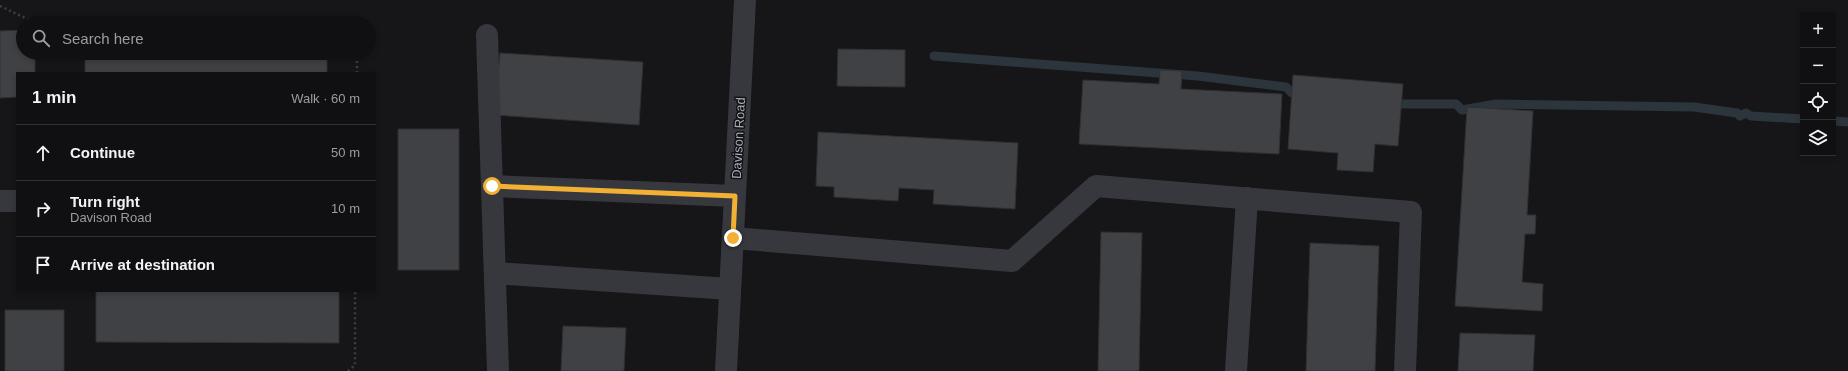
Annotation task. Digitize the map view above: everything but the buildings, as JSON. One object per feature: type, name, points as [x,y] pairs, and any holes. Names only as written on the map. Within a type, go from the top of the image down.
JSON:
[{"type":"street","name":"Davison Road","points":[[726,371],[745,0]]},
{"type":"street","points":[[487,35],[498,371]]},
{"type":"street","points":[[492,186],[735,196]]},
{"type":"street","points":[[733,238],[1012,261],[1096,186],[1412,212],[1405,371]]},
{"type":"street","points":[[1236,371],[1247,198]]},
{"type":"street","points":[[0,201],[16,201]]},
{"type":"street","points":[[495,273],[730,289]]},
{"type":"path","points":[[0,6],[21,16]]},
{"type":"path","points":[[356,72],[357,60]]},
{"type":"path","points":[[348,371],[355,365],[355,292]]},
{"type":"waterway","points":[[934,56],[1198,76],[1286,87],[1292,93],[1303,95]]},
{"type":"waterway","points":[[1390,104],[1456,104],[1462,110],[1496,104],[1694,107],[1737,113],[1740,116],[1746,113],[1751,116],[1800,119]]},
{"type":"waterway","points":[[1836,121],[1848,122]]},
{"type":"route","points":[[492,186],[735,196],[733,238]]}]
